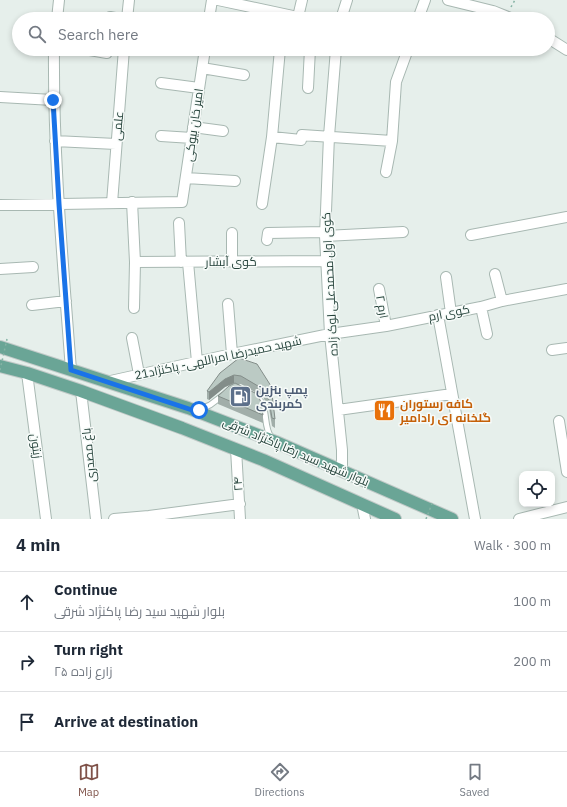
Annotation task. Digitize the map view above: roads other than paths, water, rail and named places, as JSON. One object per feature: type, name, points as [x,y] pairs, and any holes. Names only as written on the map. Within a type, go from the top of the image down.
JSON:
[{"type":"main road","name":"بلوار شهید سید رضا پاکنژاد شرقی","points":[[3,345],[71,370],[192,410],[276,442],[452,519]]},
{"type":"main road","name":"بلوار شهید سید رضا پاکنژاد شرقی","points":[[0,366],[27,373],[81,391],[182,428],[263,460],[395,519]]},
{"type":"street","points":[[57,12],[59,0]]},
{"type":"street","points":[[128,12],[129,0]]},
{"type":"street","points":[[210,12],[212,0]]},
{"type":"street","points":[[218,0],[268,12]]},
{"type":"street","points":[[302,0],[303,12]]},
{"type":"street","points":[[343,12],[347,0]]},
{"type":"street","points":[[421,12],[425,0]]},
{"type":"street","points":[[448,0],[496,12]]},
{"type":"street","points":[[555,42],[567,50]]},
{"type":"street","points":[[54,56],[53,100],[55,141],[71,370]]},
{"type":"street","name":"علمی","points":[[112,203],[123,56]]},
{"type":"street","name":"امیر خان بیوکی","points":[[132,202],[182,202],[204,56]]},
{"type":"street","points":[[262,204],[272,137],[279,56]]},
{"type":"street","points":[[308,88],[310,56]]},
{"type":"street","name":"کوی اول محمدعلی لوک زاده","points":[[335,56],[329,136],[325,234],[330,334],[342,450],[342,471]]},
{"type":"street","points":[[386,172],[392,141],[396,82],[405,56]]},
{"type":"street","points":[[202,68],[244,75]]},
{"type":"street","points":[[161,83],[199,88]]},
{"type":"street","points":[[0,96],[53,100]]},
{"type":"street","points":[[193,126],[223,132]]},
{"type":"street","points":[[272,137],[301,140],[302,135],[392,141]]},
{"type":"street","points":[[161,136],[192,138]]},
{"type":"street","points":[[55,141],[116,144]]},
{"type":"street","points":[[186,178],[235,181]]},
{"type":"street","points":[[0,205],[132,202],[135,262],[134,308]]},
{"type":"street","points":[[471,235],[567,217]]},
{"type":"street","points":[[180,223],[197,362]]},
{"type":"street","points":[[267,240],[268,233],[325,234],[403,232]]},
{"type":"street","points":[[232,233],[232,262]]},
{"type":"street","name":"کوی آبشار","points":[[135,262],[326,261]]},
{"type":"street","points":[[0,269],[33,267]]},
{"type":"street","points":[[496,274],[502,301]]},
{"type":"street","points":[[446,277],[451,313]]},
{"type":"street","name":"ارم ۲","points":[[379,289],[386,326]]},
{"type":"street","name":"کوی ارم","points":[[330,334],[386,326],[481,307],[502,301],[567,289]]},
{"type":"street","points":[[32,305],[66,301]]},
{"type":"street","points":[[228,304],[232,354]]},
{"type":"street","points":[[481,307],[487,334]]},
{"type":"street","points":[[438,315],[474,519]]},
{"type":"street","name":"شهید حمیدرضا امراللهی- پاکنژاد21","points":[[106,382],[330,334]]},
{"type":"street","points":[[132,338],[139,374]]},
{"type":"street","points":[[552,350],[567,348]]},
{"type":"street","name":"زیتون","points":[[27,373],[46,519]]},
{"type":"street","name":"باغ مصدری","points":[[81,391],[96,519]]},
{"type":"street","points":[[338,410],[452,394]]},
{"type":"street","points":[[559,421],[567,472]]},
{"type":"street","name":"۲۴","points":[[236,449],[240,519]]},
{"type":"street","points":[[114,519],[149,518],[240,504]]},
{"type":"street","points":[[362,504],[365,519]]},
{"type":"street","points":[[519,519],[567,507]]},
{"type":"lane","points":[[192,410],[199,410],[210,405],[227,391]]},
{"type":"lane","points":[[252,394],[260,399],[263,404],[269,434],[276,442]]},
{"type":"place","name":"پمپ بنزین کمربندی","points":[[240,397]]},
{"type":"place","name":"کافه رستوران گلخانه ای رادامیر","points":[[385,411]]}]
